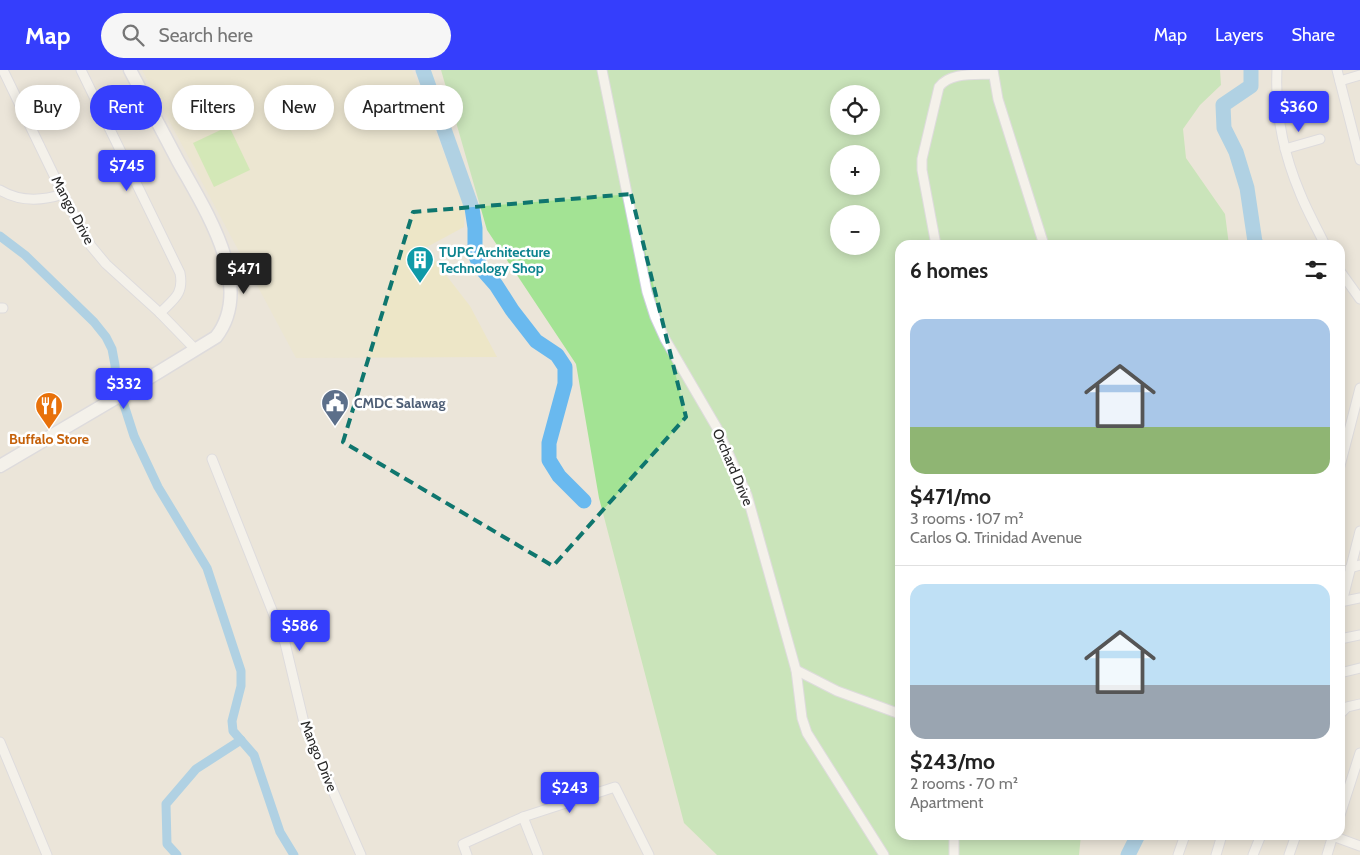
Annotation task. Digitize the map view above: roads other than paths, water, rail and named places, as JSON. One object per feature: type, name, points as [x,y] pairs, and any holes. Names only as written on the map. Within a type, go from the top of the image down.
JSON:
[{"type":"main road","points":[[0,466],[216,337],[222,329],[230,303],[228,273],[214,227],[130,70]]},
{"type":"street","name":"Mango Drive","points":[[3,70],[63,194],[91,246],[106,264],[196,349]]},
{"type":"street","points":[[81,70],[180,273],[182,284],[180,292],[160,313]]},
{"type":"street","name":"Orchard Drive","points":[[602,70],[647,292],[655,317],[665,339],[717,428],[747,495],[796,670],[802,718],[807,733],[884,855]]},
{"type":"street","points":[[1277,70],[1279,115],[1285,149],[1301,195],[1323,240]]},
{"type":"street","points":[[1337,70],[1356,125],[1360,160]]},
{"type":"street","points":[[935,240],[922,170],[922,159],[938,88],[943,82],[957,76],[993,72],[998,98],[1042,240]]},
{"type":"street","points":[[1340,81],[1360,74]]},
{"type":"street","points":[[1285,149],[1320,139]]},
{"type":"street","points":[[0,190],[28,199],[48,199],[63,194]]},
{"type":"street","points":[[1345,278],[1360,299]]},
{"type":"street","points":[[1345,448],[1360,392]]},
{"type":"street","name":"Mango Drive","points":[[212,458],[285,643],[305,727],[361,855]]},
{"type":"street","points":[[1345,587],[1360,531]]},
{"type":"street","points":[[1350,568],[1360,565]]},
{"type":"street","points":[[1345,601],[1360,598]]},
{"type":"street","points":[[1345,638],[1360,635]]},
{"type":"street","points":[[1345,672],[1360,668]]},
{"type":"street","points":[[796,670],[837,691],[895,712]]},
{"type":"street","points":[[1345,710],[1360,704]]},
{"type":"street","points":[[0,742],[47,855]]},
{"type":"street","points":[[1345,800],[1360,753]]},
{"type":"street","points":[[467,855],[463,844],[523,817],[614,787],[648,855]]},
{"type":"street","points":[[523,817],[538,855]]},
{"type":"street","points":[[954,840],[954,855]]},
{"type":"street","points":[[1178,855],[1183,840]]},
{"type":"street","points":[[1216,855],[1220,840]]},
{"type":"street","points":[[1253,855],[1259,840]]},
{"type":"street","points":[[1289,855],[1294,840]]},
{"type":"street","points":[[1326,855],[1330,840]]},
{"type":"street","points":[[1345,840],[1360,846]]},
{"type":"waterway","points":[[423,70],[472,208],[475,228],[475,254],[481,268],[496,285],[512,310],[536,341],[557,355],[565,367],[565,384],[549,443],[549,460],[559,476],[584,501]]},
{"type":"waterway","points":[[1251,70],[1251,86],[1223,105],[1224,128],[1236,152],[1247,188],[1255,240]]},
{"type":"waterway","points":[[0,236],[25,255],[94,322],[106,337],[112,349],[116,380],[134,436],[158,487],[207,568],[241,671],[241,686],[232,721],[233,731],[254,755],[280,832],[294,855]]},
{"type":"waterway","points":[[177,855],[167,844],[166,804],[196,769],[241,740]]},
{"type":"waterway","points":[[1128,855],[1136,840]]},
{"type":"place","name":"TUPC Architecture Technology Shop","points":[[420,284]]},
{"type":"place","name":"CMDC Salawag","points":[[335,427]]},
{"type":"place","name":"Buffalo Store","points":[[49,430]]}]
